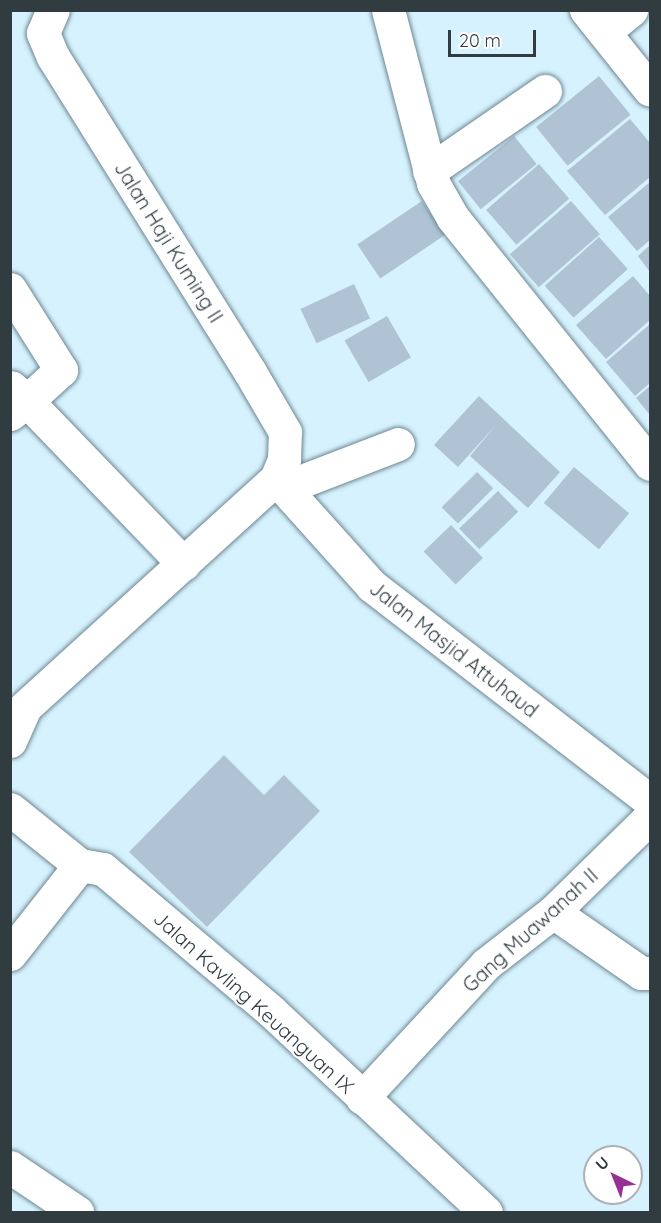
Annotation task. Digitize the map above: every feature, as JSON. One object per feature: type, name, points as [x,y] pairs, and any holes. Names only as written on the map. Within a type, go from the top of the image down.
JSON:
[{"type":"street","name":"Jalan Haji Kuming II","points":[[53,10],[43,33],[53,57],[285,432],[280,483]]},
{"type":"street","points":[[388,10],[429,171],[453,218],[651,464]]},
{"type":"street","points":[[632,10],[595,21],[651,90]]},
{"type":"street","points":[[429,171],[545,91]]},
{"type":"street","points":[[10,289],[61,370],[16,401],[184,564]]},
{"type":"street","points":[[10,741],[18,700],[280,483],[398,444]]},
{"type":"street","name":"Jalan Masjid Attuhaud","points":[[280,483],[372,586],[651,801]]},
{"type":"street","name":"Jalan Kavling Keuanguan IX","points":[[10,809],[80,865],[103,869],[272,1012],[486,1212]]},
{"type":"street","name":"Gang Muawanah II","points":[[362,1098],[486,964],[553,912],[651,817]]},
{"type":"street","points":[[10,954],[80,865]]},
{"type":"street","points":[[553,912],[640,973],[651,973]]},
{"type":"street","points":[[10,1167],[77,1212]]},
{"type":"building","points":[[599,76],[630,115],[568,166],[536,127]]},
{"type":"building","points":[[630,119],[650,143],[650,177],[605,215],[567,171]]},
{"type":"building","points":[[514,136],[537,164],[481,209],[458,181]]},
{"type":"building","points":[[539,164],[569,199],[516,245],[486,210]]},
{"type":"building","points":[[650,182],[650,240],[637,251],[608,217]]},
{"type":"building","points":[[422,201],[445,235],[380,279],[357,245]]},
{"type":"building","points":[[571,201],[600,234],[539,287],[510,254]]},
{"type":"building","points":[[599,237],[628,269],[574,318],[545,286]]},
{"type":"building","points":[[650,245],[650,272],[638,256]]},
{"type":"building","points":[[633,276],[650,296],[650,320],[606,359],[576,325]]},
{"type":"building","points":[[354,284],[370,318],[317,343],[301,309]]},
{"type":"building","points":[[387,316],[411,358],[369,382],[345,340]]},
{"type":"building","points":[[650,324],[650,383],[635,396],[606,362]]},
{"type":"building","points":[[650,386],[650,415],[636,398]]},
{"type":"building","points":[[479,396],[560,472],[528,508],[470,456],[496,425],[458,467],[434,445]]},
{"type":"building","points":[[574,467],[629,513],[599,549],[544,503]]},
{"type":"building","points":[[477,472],[493,488],[458,524],[442,507]]},
{"type":"building","points":[[498,491],[518,512],[479,549],[459,529]]},
{"type":"building","points":[[451,525],[483,558],[456,584],[424,551]]},
{"type":"building","points":[[224,755],[264,795],[284,775],[320,811],[207,927],[129,852]]}]
